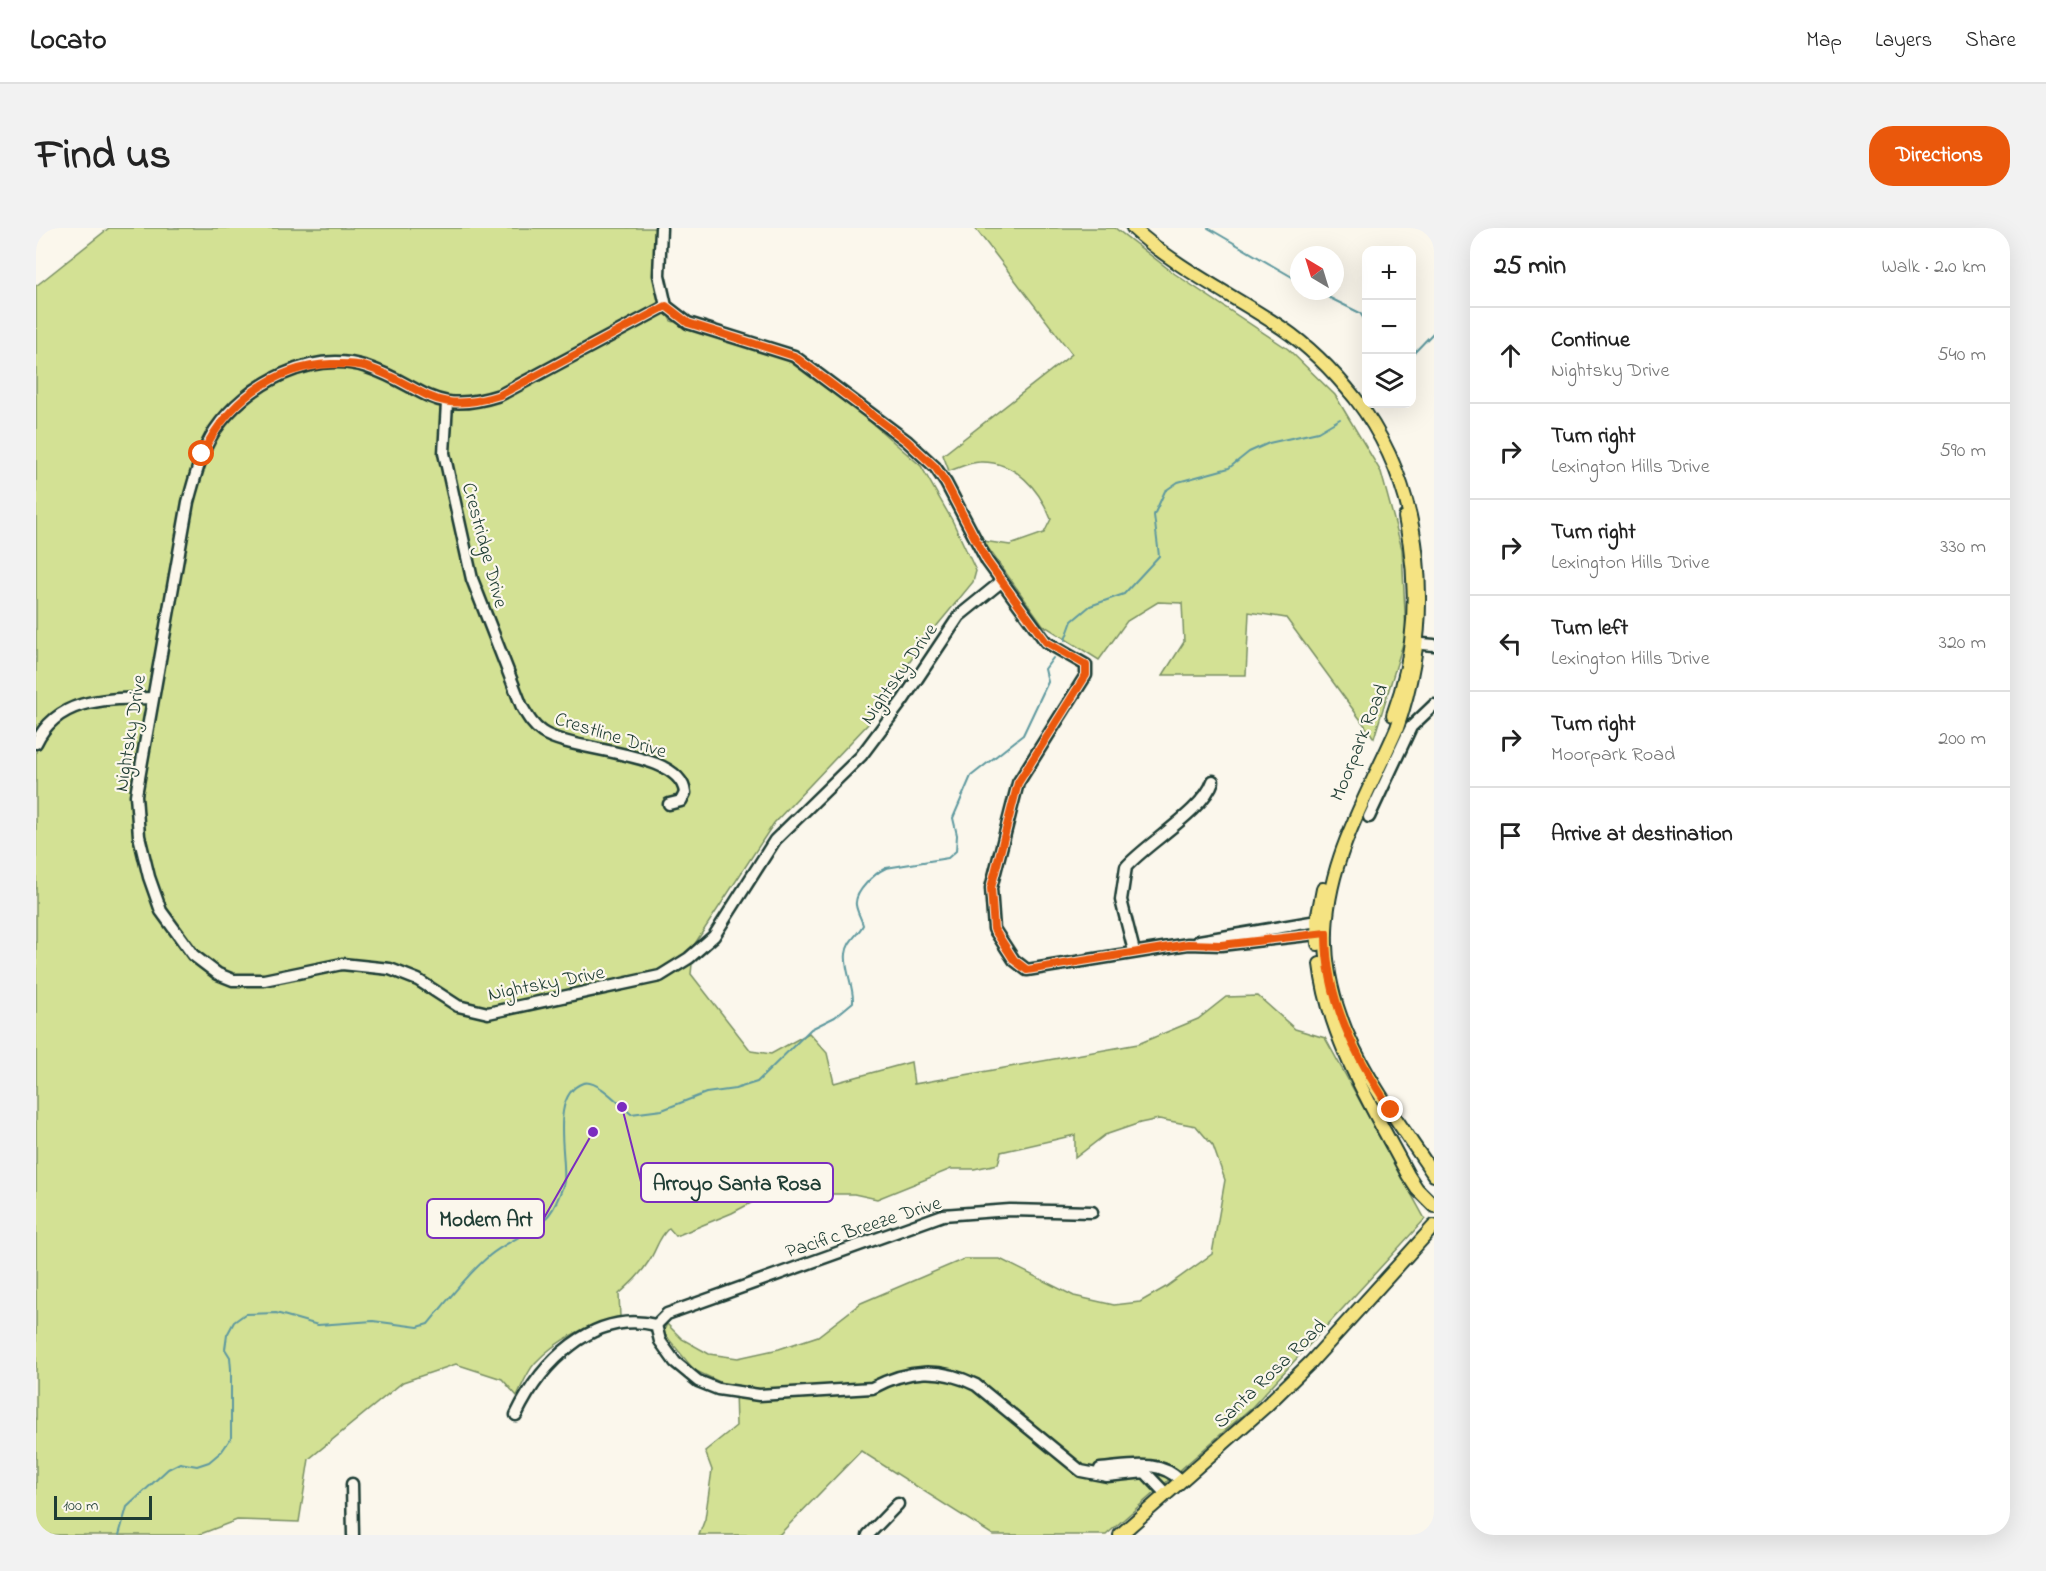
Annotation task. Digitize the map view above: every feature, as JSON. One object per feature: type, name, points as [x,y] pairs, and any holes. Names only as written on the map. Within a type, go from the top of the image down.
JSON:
[{"type":"main road","name":"Moorpark Road","points":[[1133,228],[1166,254],[1290,334],[1324,363],[1356,399],[1389,452],[1406,493],[1419,538],[1423,587],[1409,694],[1343,848],[1334,877],[1322,920],[1322,980],[1334,1026],[1408,1175],[1417,1190],[1434,1206]]},
{"type":"main road","name":"Moorpark Road","points":[[1322,933],[1336,1007],[1345,1032],[1363,1067],[1434,1175]]},
{"type":"main road","name":"Santa Rosa Road","points":[[1120,1535],[1311,1362],[1434,1226]]},
{"type":"street","points":[[661,228],[659,275],[666,306],[688,323],[794,356],[907,441],[935,467],[1001,582],[1046,642],[1058,651],[1083,661],[1088,670],[1018,783],[991,888],[994,929],[1014,960],[1027,970],[1322,920]]},
{"type":"street","points":[[447,403],[457,404],[500,395],[666,306]]},
{"type":"street","name":"Nightsky Drive","points":[[447,403],[382,373],[351,364],[321,365],[285,373],[260,386],[236,405],[216,429],[198,466],[188,502],[136,795],[139,836],[149,877],[161,910],[198,960],[218,974],[233,980],[277,978],[342,964],[390,969],[418,980],[458,1006],[488,1013],[660,976],[702,948],[720,928],[775,840],[861,756],[903,700],[959,616],[1001,582]]},
{"type":"street","name":"Crestridge Drive","points":[[447,403],[444,453],[472,579],[515,692]]},
{"type":"street","points":[[1416,644],[1434,645]]},
{"type":"street","name":"Crestline Drive","points":[[515,692],[529,720],[546,735],[577,745],[637,757],[672,772],[680,780],[685,793],[681,801],[669,804]]},
{"type":"street","points":[[36,743],[54,718],[77,705],[98,699],[152,698]]},
{"type":"street","points":[[1369,817],[1411,727],[1434,705]]},
{"type":"street","points":[[1134,951],[1121,900],[1126,867],[1197,804],[1210,789],[1213,781]]},
{"type":"street","points":[[1191,944],[1221,945],[1322,933]]},
{"type":"street","name":"Pacific Breeze Drive","points":[[656,1325],[667,1314],[943,1215],[1010,1210],[1092,1212]]},
{"type":"street","points":[[516,1415],[537,1376],[568,1346],[604,1328],[629,1323],[656,1325],[660,1341],[683,1369],[699,1381],[737,1394],[872,1388],[896,1377],[920,1371],[957,1376],[976,1385],[1081,1471],[1095,1474],[1145,1472],[1166,1494]]},
{"type":"street","points":[[1071,1463],[1100,1469],[1149,1465],[1176,1475],[1182,1481]]},
{"type":"street","points":[[352,1484],[353,1535]]},
{"type":"street","points":[[868,1535],[898,1504]]},
{"type":"green space","points":[[109,228],[655,228],[656,293],[671,321],[783,357],[866,418],[921,466],[952,520],[976,571],[973,582],[921,645],[869,723],[774,823],[694,945],[691,974],[751,1051],[771,1054],[809,1033],[827,1053],[834,1083],[911,1062],[914,1084],[1138,1044],[1198,1019],[1226,997],[1258,996],[1295,1029],[1325,1038],[1425,1219],[1252,1407],[1106,1535],[993,1535],[861,1451],[779,1535],[699,1535],[705,1519],[712,1470],[705,1451],[736,1426],[735,1389],[694,1370],[663,1332],[667,1324],[682,1339],[709,1354],[738,1358],[779,1349],[818,1336],[861,1303],[964,1259],[1000,1259],[1074,1296],[1114,1305],[1140,1302],[1166,1287],[1212,1254],[1225,1180],[1213,1146],[1196,1126],[1159,1119],[1105,1135],[1075,1158],[1075,1135],[1001,1152],[998,1164],[974,1169],[951,1169],[877,1199],[854,1194],[768,1194],[732,1213],[676,1236],[669,1228],[662,1236],[652,1257],[619,1294],[620,1317],[585,1328],[553,1347],[532,1367],[517,1396],[502,1379],[456,1364],[403,1382],[309,1459],[299,1522],[237,1520],[198,1535],[36,1535],[36,286]]},
{"type":"green space","points":[[975,228],[1115,228],[1175,274],[1288,349],[1335,395],[1381,472],[1402,549],[1406,634],[1374,738],[1286,618],[1249,612],[1246,675],[1163,675],[1184,642],[1182,603],[1158,602],[1127,621],[1099,660],[1043,625],[983,541],[1010,545],[1044,533],[1051,519],[1040,497],[1024,479],[1005,466],[976,462],[949,471],[943,455],[1072,354]]},
{"type":"waterway","points":[[1208,228],[1290,276]]},
{"type":"waterway","points":[[1334,300],[1362,316]]},
{"type":"waterway","points":[[1413,354],[1434,332]]},
{"type":"waterway","points":[[1065,640],[1072,621],[1090,606],[1124,594],[1159,556],[1154,515],[1165,491],[1178,482],[1229,468],[1249,452],[1269,443],[1318,432],[1340,419]]},
{"type":"waterway","points":[[119,1535],[127,1507],[168,1469],[180,1463],[197,1466],[209,1462],[222,1451],[231,1438],[231,1369],[230,1357],[225,1349],[227,1335],[234,1322],[245,1314],[276,1313],[318,1325],[373,1321],[418,1327],[428,1324],[465,1280],[489,1256],[535,1227],[551,1213],[564,1181],[563,1113],[566,1100],[573,1090],[583,1083],[594,1084],[608,1093],[631,1114],[662,1110],[706,1093],[735,1089],[757,1082],[811,1029],[835,1017],[853,1002],[846,954],[850,942],[863,925],[856,905],[858,894],[871,878],[886,868],[948,858],[956,851],[957,835],[953,818],[971,776],[1023,735],[1048,682],[1045,669],[1053,658]]},
{"type":"place","name":"Arroyo Santa Rosa","points":[[622,1107]]},
{"type":"place","name":"Modern Art","points":[[593,1132]]},
{"type":"route","points":[[202,454],[225,416],[252,392],[285,373],[321,365],[351,364],[382,373],[447,403],[457,404],[487,399],[500,395],[666,306],[688,323],[794,356],[841,389],[907,441],[935,467],[955,498],[987,561],[1046,642],[1052,648],[1083,661],[1088,670],[1018,783],[994,875],[990,899],[991,922],[996,935],[1014,960],[1027,970],[1188,944],[1221,945],[1326,933],[1329,972],[1336,1007],[1345,1032],[1363,1067],[1391,1110]]}]
